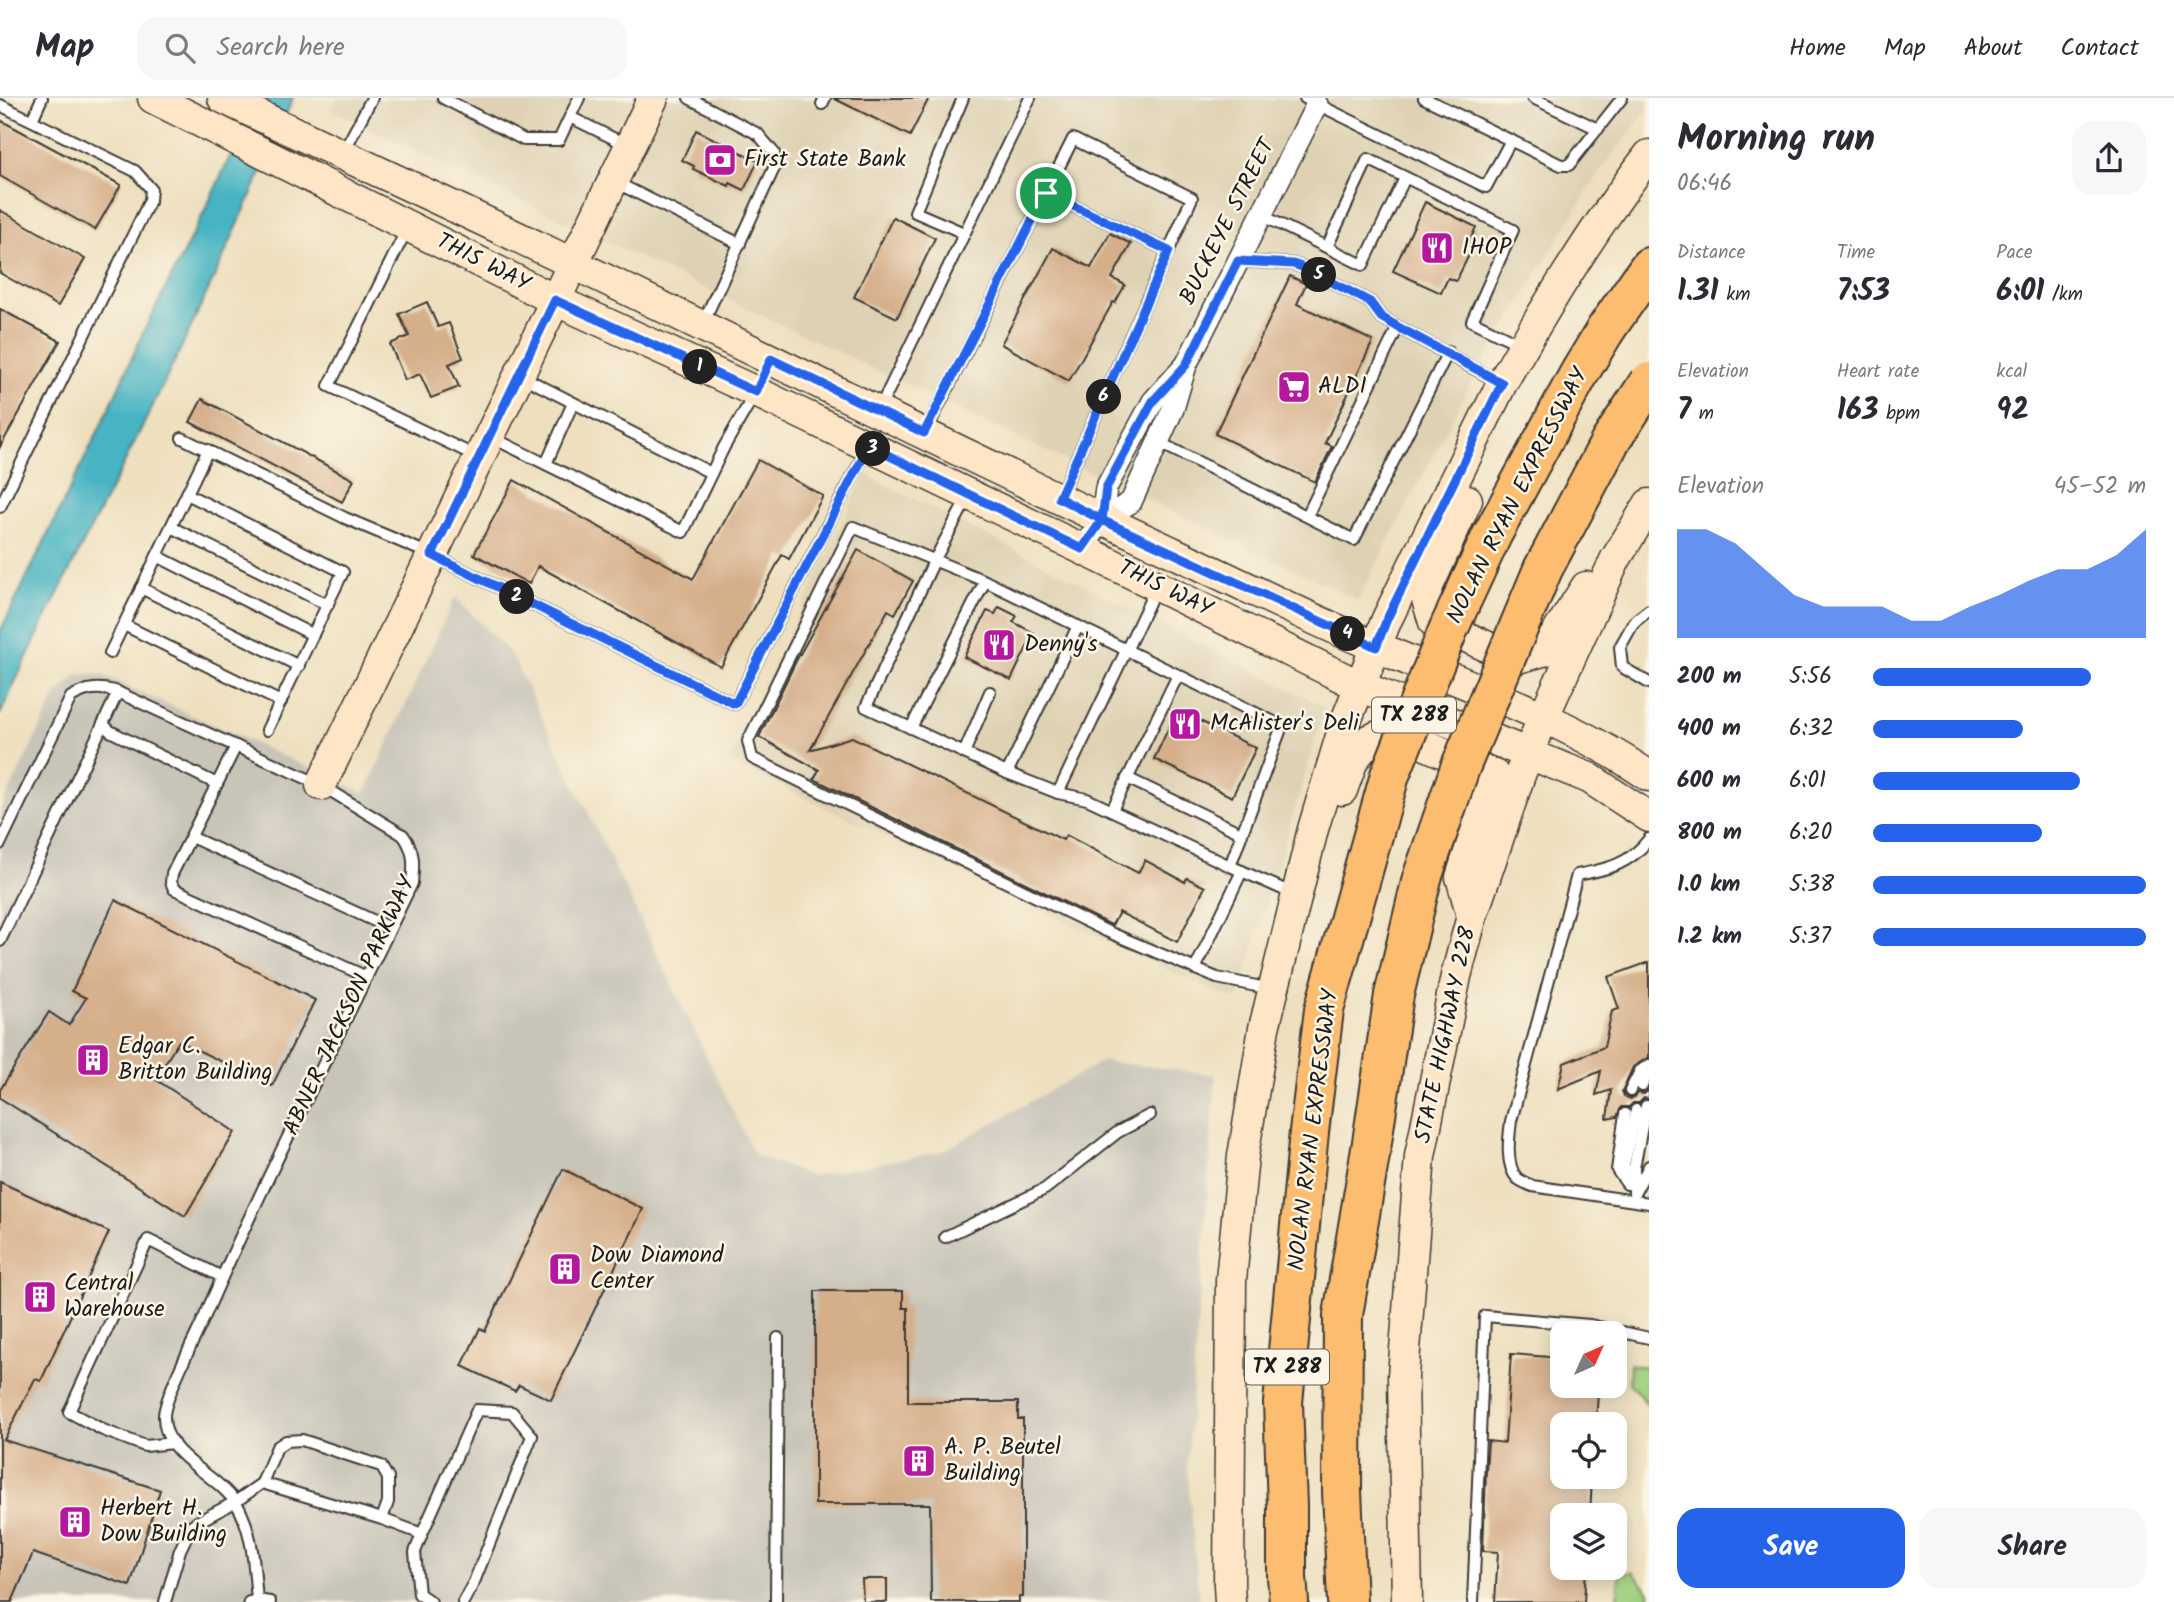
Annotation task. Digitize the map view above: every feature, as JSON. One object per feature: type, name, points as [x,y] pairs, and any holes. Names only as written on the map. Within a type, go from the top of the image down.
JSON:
[{"type":"highway","name":"NOLAN RYAN EXPRESSWAY","points":[[1289,1602],[1283,1402],[1309,1132],[1324,1010],[1390,775],[1449,628],[1492,535],[1580,372],[1641,278]]},
{"type":"highway","name":"TX 288","points":[[1347,1602],[1342,1491],[1343,1315],[1394,995],[1422,878],[1460,768],[1543,569],[1610,442],[1649,382]]},
{"type":"highway","points":[[1269,1602],[1270,1537],[1283,1402]]},
{"type":"highway","points":[[1342,1491],[1368,1602]]},
{"type":"main road","name":"THIS WAY","points":[[153,98],[555,300],[869,446],[1360,686],[1589,778],[1649,817]]},
{"type":"main road","name":"THIS WAY","points":[[223,98],[342,156],[400,180],[1102,520],[1376,647],[1578,732],[1649,776]]},
{"type":"main road","points":[[321,785],[653,98]]},
{"type":"main road","points":[[1230,1602],[1231,1280],[1243,1156],[1264,1028],[1313,829],[1345,723],[1387,619],[1502,383],[1576,260],[1624,187],[1649,155]]},
{"type":"main road","points":[[756,392],[771,359]]},
{"type":"main road","points":[[1461,469],[1469,497],[1425,593],[1434,622],[1514,659],[1546,650],[1598,569],[1615,560]]},
{"type":"main road","name":"STATE HIGHWAY 228","points":[[1407,1602],[1403,1376],[1420,1156],[1456,976],[1505,814],[1528,754],[1615,560],[1649,504]]},
{"type":"main road","points":[[1313,829],[1333,815],[1353,760],[1369,740],[1392,730],[1494,775],[1461,877],[1472,916]]},
{"type":"street","name":"BUCKEYE STREET","points":[[1082,549],[1102,520],[1131,502],[1174,409],[1186,365],[1261,215],[1311,101]]},
{"type":"street","name":"BUCKEYE STREET","points":[[1102,520],[1106,488],[1153,401],[1186,365]]},
{"type":"lane","points":[[32,120],[42,98]]},
{"type":"lane","points":[[342,156],[372,98]]},
{"type":"lane","points":[[443,98],[524,140],[559,140],[579,98]]},
{"type":"lane","points":[[688,98],[758,134],[774,153],[775,166],[702,326]]},
{"type":"lane","points":[[964,98],[915,212],[964,233]]},
{"type":"lane","points":[[878,411],[1030,98]]},
{"type":"lane","points":[[1424,98],[1561,164],[1569,165],[1622,98]]},
{"type":"lane","points":[[1533,98],[1598,129]]},
{"type":"lane","points":[[1311,101],[1486,187],[1511,140]]},
{"type":"lane","points":[[0,105],[135,171],[151,189],[150,200],[0,507]]},
{"type":"lane","points":[[570,117],[630,146]]},
{"type":"lane","points":[[924,433],[1073,139],[1192,198],[1059,498]]},
{"type":"lane","points":[[1327,247],[1367,159],[1513,230],[1472,321],[1522,346]]},
{"type":"lane","points":[[1261,215],[1363,265],[1405,177]]},
{"type":"lane","points":[[612,181],[740,244]]},
{"type":"lane","points":[[1046,193],[1169,251]]},
{"type":"lane","points":[[408,226],[329,386],[484,447],[546,464],[683,532],[724,447],[756,392]]},
{"type":"lane","points":[[1238,261],[1293,264],[1305,268],[1370,302],[1381,317],[1398,327],[1502,383]]},
{"type":"lane","points":[[1307,516],[1398,327]]},
{"type":"lane","points":[[1158,442],[1354,540],[1448,352]]},
{"type":"lane","points":[[518,375],[711,473]]},
{"type":"lane","points":[[546,464],[573,403]]},
{"type":"lane","points":[[182,438],[345,517],[432,555],[735,704],[869,446]]},
{"type":"lane","points":[[110,653],[208,450]]},
{"type":"lane","points":[[187,494],[343,572],[267,730]]},
{"type":"lane","points":[[969,494],[934,561],[866,707],[1007,773],[1058,793],[1087,799],[1298,895]]},
{"type":"lane","points":[[171,527],[328,605]]},
{"type":"lane","points":[[1230,866],[1282,726],[985,581],[853,527],[748,741],[752,758],[1106,931],[1217,978],[1273,990]]},
{"type":"lane","points":[[157,556],[313,635]]},
{"type":"lane","points":[[911,728],[985,581]]},
{"type":"lane","points":[[1058,793],[1157,586]]},
{"type":"lane","points":[[141,588],[299,666]]},
{"type":"lane","points":[[1649,610],[1634,622],[1620,647],[1622,667],[1649,684]]},
{"type":"lane","points":[[124,625],[281,702]]},
{"type":"lane","points":[[1007,773],[1078,626]]},
{"type":"lane","points":[[1111,810],[1178,675]]},
{"type":"lane","points":[[0,844],[71,697],[85,689],[99,687],[118,692],[321,785]]},
{"type":"lane","points":[[0,941],[118,692]]},
{"type":"lane","points":[[964,753],[990,692]]},
{"type":"lane","points":[[103,724],[110,731],[218,784]]},
{"type":"lane","points":[[236,746],[172,874],[174,889],[367,976]]},
{"type":"lane","points":[[1127,778],[1241,833]]},
{"type":"lane","name":"ABNER JACKSON PARKWAY","points":[[173,1443],[168,1438],[163,1415],[171,1392],[222,1277],[412,883],[415,861],[410,845],[403,835],[321,785]]},
{"type":"lane","points":[[191,837],[390,929]]},
{"type":"lane","points":[[1649,839],[1636,855],[1603,870],[1577,875],[1511,1121],[1508,1144],[1510,1163],[1517,1178],[1532,1186],[1634,1197],[1649,1203]]},
{"type":"lane","points":[[1195,968],[1241,871]]},
{"type":"lane","points":[[1642,1086],[1649,1067]]},
{"type":"lane","points":[[1630,1091],[1640,1071],[1649,1067]]},
{"type":"lane","points":[[1636,1110],[1634,1168],[1634,1197],[1617,1170],[1636,1110]]},
{"type":"lane","points":[[945,1237],[1045,1189],[1118,1132],[1150,1115]]},
{"type":"lane","points":[[1634,1197],[1649,1129]]},
{"type":"lane","points":[[1634,1197],[1649,1166]]},
{"type":"lane","points":[[1634,1197],[1649,1174]]},
{"type":"lane","points":[[222,1277],[148,1240],[69,1412],[103,1430],[145,1446],[173,1443],[186,1458],[223,1486],[241,1510],[253,1548],[253,1601],[270,1602]]},
{"type":"lane","points":[[1473,1602],[1485,1315],[1590,1325],[1649,1338]]},
{"type":"lane","points":[[776,1602],[778,1338]]},
{"type":"lane","points":[[431,1602],[419,1594],[415,1552],[422,1534],[477,1410],[512,1412],[532,1436],[474,1582],[463,1602]]},
{"type":"lane","points":[[165,1602],[180,1550],[191,1525],[235,1502],[262,1483],[277,1447],[286,1441],[302,1440],[381,1466],[388,1478],[387,1502],[382,1519]]},
{"type":"lane","points":[[262,1483],[382,1519],[422,1534]]},
{"type":"shaded area","points":[[337,98],[1649,98],[1649,108],[1598,174],[1472,381],[1358,600],[331,110]]},
{"type":"shaded area","points":[[865,474],[1325,707],[1238,1000],[1202,986],[729,762]]},
{"type":"shaded area","points":[[455,597],[511,654],[755,1156],[812,1176],[941,1152],[1103,1061],[1216,1075],[1187,1465],[1199,1602],[0,1602],[0,810],[57,694],[78,674],[102,675],[365,793]]},
{"type":"green space","points":[[1630,1364],[1649,1368],[1649,1406],[1629,1383]]},
{"type":"green space","points":[[1633,1572],[1649,1592],[1649,1602],[1617,1602],[1619,1580],[1627,1580],[1627,1573]]},
{"type":"water","points":[[257,98],[293,98],[193,323],[37,635],[0,715],[0,632]]},
{"type":"building","points":[[833,98],[929,98],[910,136]]},
{"type":"building","points":[[0,120],[121,185],[95,230],[0,176]]},
{"type":"building","name":"First State Bank","points":[[696,130],[758,161],[744,190],[693,169],[694,166],[682,160]]},
{"type":"building","name":"IHOP","points":[[1425,202],[1476,227],[1467,247],[1472,249],[1456,281],[1448,278],[1441,293],[1393,271]]},
{"type":"building","points":[[0,210],[85,259],[58,306],[0,273]]},
{"type":"building","points":[[893,217],[935,238],[897,318],[854,297]]},
{"type":"building","points":[[1110,233],[1131,244],[1112,278],[1125,285],[1069,381],[1001,344],[1053,248],[1091,268]]},
{"type":"building","name":"ALDI","points":[[1290,276],[1306,284],[1297,304],[1373,341],[1325,443],[1332,446],[1315,482],[1215,434]]},
{"type":"building","points":[[427,302],[438,327],[449,323],[463,358],[449,364],[459,387],[431,398],[420,374],[405,380],[390,344],[409,336],[399,314]]},
{"type":"building","points":[[0,309],[60,341],[0,447]]},
{"type":"building","points":[[202,399],[354,480],[342,502],[190,422]]},
{"type":"building","points":[[758,460],[823,496],[789,559],[782,555],[721,667],[538,566],[529,584],[474,554],[514,480],[693,579]]},
{"type":"building","points":[[858,550],[913,581],[895,614],[888,610],[810,750],[852,737],[1063,840],[1066,835],[1138,873],[1145,860],[1185,882],[1187,878],[1205,887],[1177,942],[1119,912],[1112,925],[1109,924],[814,779],[819,770],[759,737],[796,661]]},
{"type":"building","name":"Denny's","points":[[999,607],[1017,616],[1013,622],[1034,633],[1011,680],[964,657],[987,611],[995,614]]},
{"type":"building","points":[[1177,710],[1256,748],[1232,797],[1154,759]]},
{"type":"building","name":"Edgar C. Britton Building","points":[[115,900],[315,1000],[272,1086],[179,1041],[155,1079],[235,1132],[185,1216],[0,1098],[0,1090],[49,1012],[69,1025],[86,998],[72,991]]},
{"type":"building","points":[[1649,962],[1649,1057],[1633,1067],[1622,1091],[1624,1096],[1630,1099],[1649,1090],[1649,1099],[1644,1098],[1629,1107],[1621,1107],[1617,1117],[1607,1119],[1611,1090],[1596,1095],[1601,1071],[1558,1089],[1564,1063],[1604,1047],[1612,1011],[1619,1009],[1608,977]]},
{"type":"building","name":"Dow Diamond Center","points":[[563,1169],[643,1209],[551,1400],[519,1385],[515,1391],[462,1366],[480,1328],[485,1331]]},
{"type":"building","points":[[0,1182],[109,1232],[41,1381],[35,1379],[4,1440],[160,1490],[130,1586],[33,1553],[12,1602],[0,1602]]},
{"type":"building","name":"A. P. Beutel Building","points":[[815,1291],[903,1291],[903,1308],[908,1308],[908,1402],[1018,1402],[1018,1419],[1023,1419],[1023,1597],[1019,1597],[1019,1602],[931,1602],[930,1504],[815,1504]]},
{"type":"building","points":[[1511,1354],[1550,1357],[1550,1398],[1598,1398],[1597,1412],[1550,1412],[1550,1489],[1591,1489],[1591,1503],[1550,1503],[1550,1580],[1585,1580],[1584,1602],[1495,1602],[1498,1552],[1483,1551],[1486,1471],[1488,1441],[1505,1443]]},
{"type":"building","points":[[862,1579],[887,1579],[887,1602],[863,1602]]},
{"type":"place","name":"First State Bank","points":[[720,160]]},
{"type":"place","name":"IHOP","points":[[1437,248]]},
{"type":"place","name":"ALDI","points":[[1294,387]]},
{"type":"place","name":"Denny's","points":[[999,645]]},
{"type":"place","name":"McAlister's Deli","points":[[1185,724]]},
{"type":"place","name":"Edgar C. Britton Building","points":[[93,1060]]},
{"type":"place","name":"Dow Diamond Center","points":[[565,1269]]},
{"type":"place","name":"Central Warehouse","points":[[40,1297]]},
{"type":"place","name":"A. P. Beutel Building","points":[[919,1461]]},
{"type":"place","name":"Herbert H. Dow Building","points":[[75,1522]]},
{"type":"route","points":[[1046,193],[924,433],[771,359],[756,392],[555,300],[432,555],[735,704],[869,446],[1082,549],[1102,520],[1376,647],[1387,619],[1502,383],[1398,327],[1381,317],[1370,302],[1305,268],[1293,264],[1238,261],[1186,365],[1153,401],[1106,488],[1102,520],[1059,498],[1169,251],[1046,193]]}]
